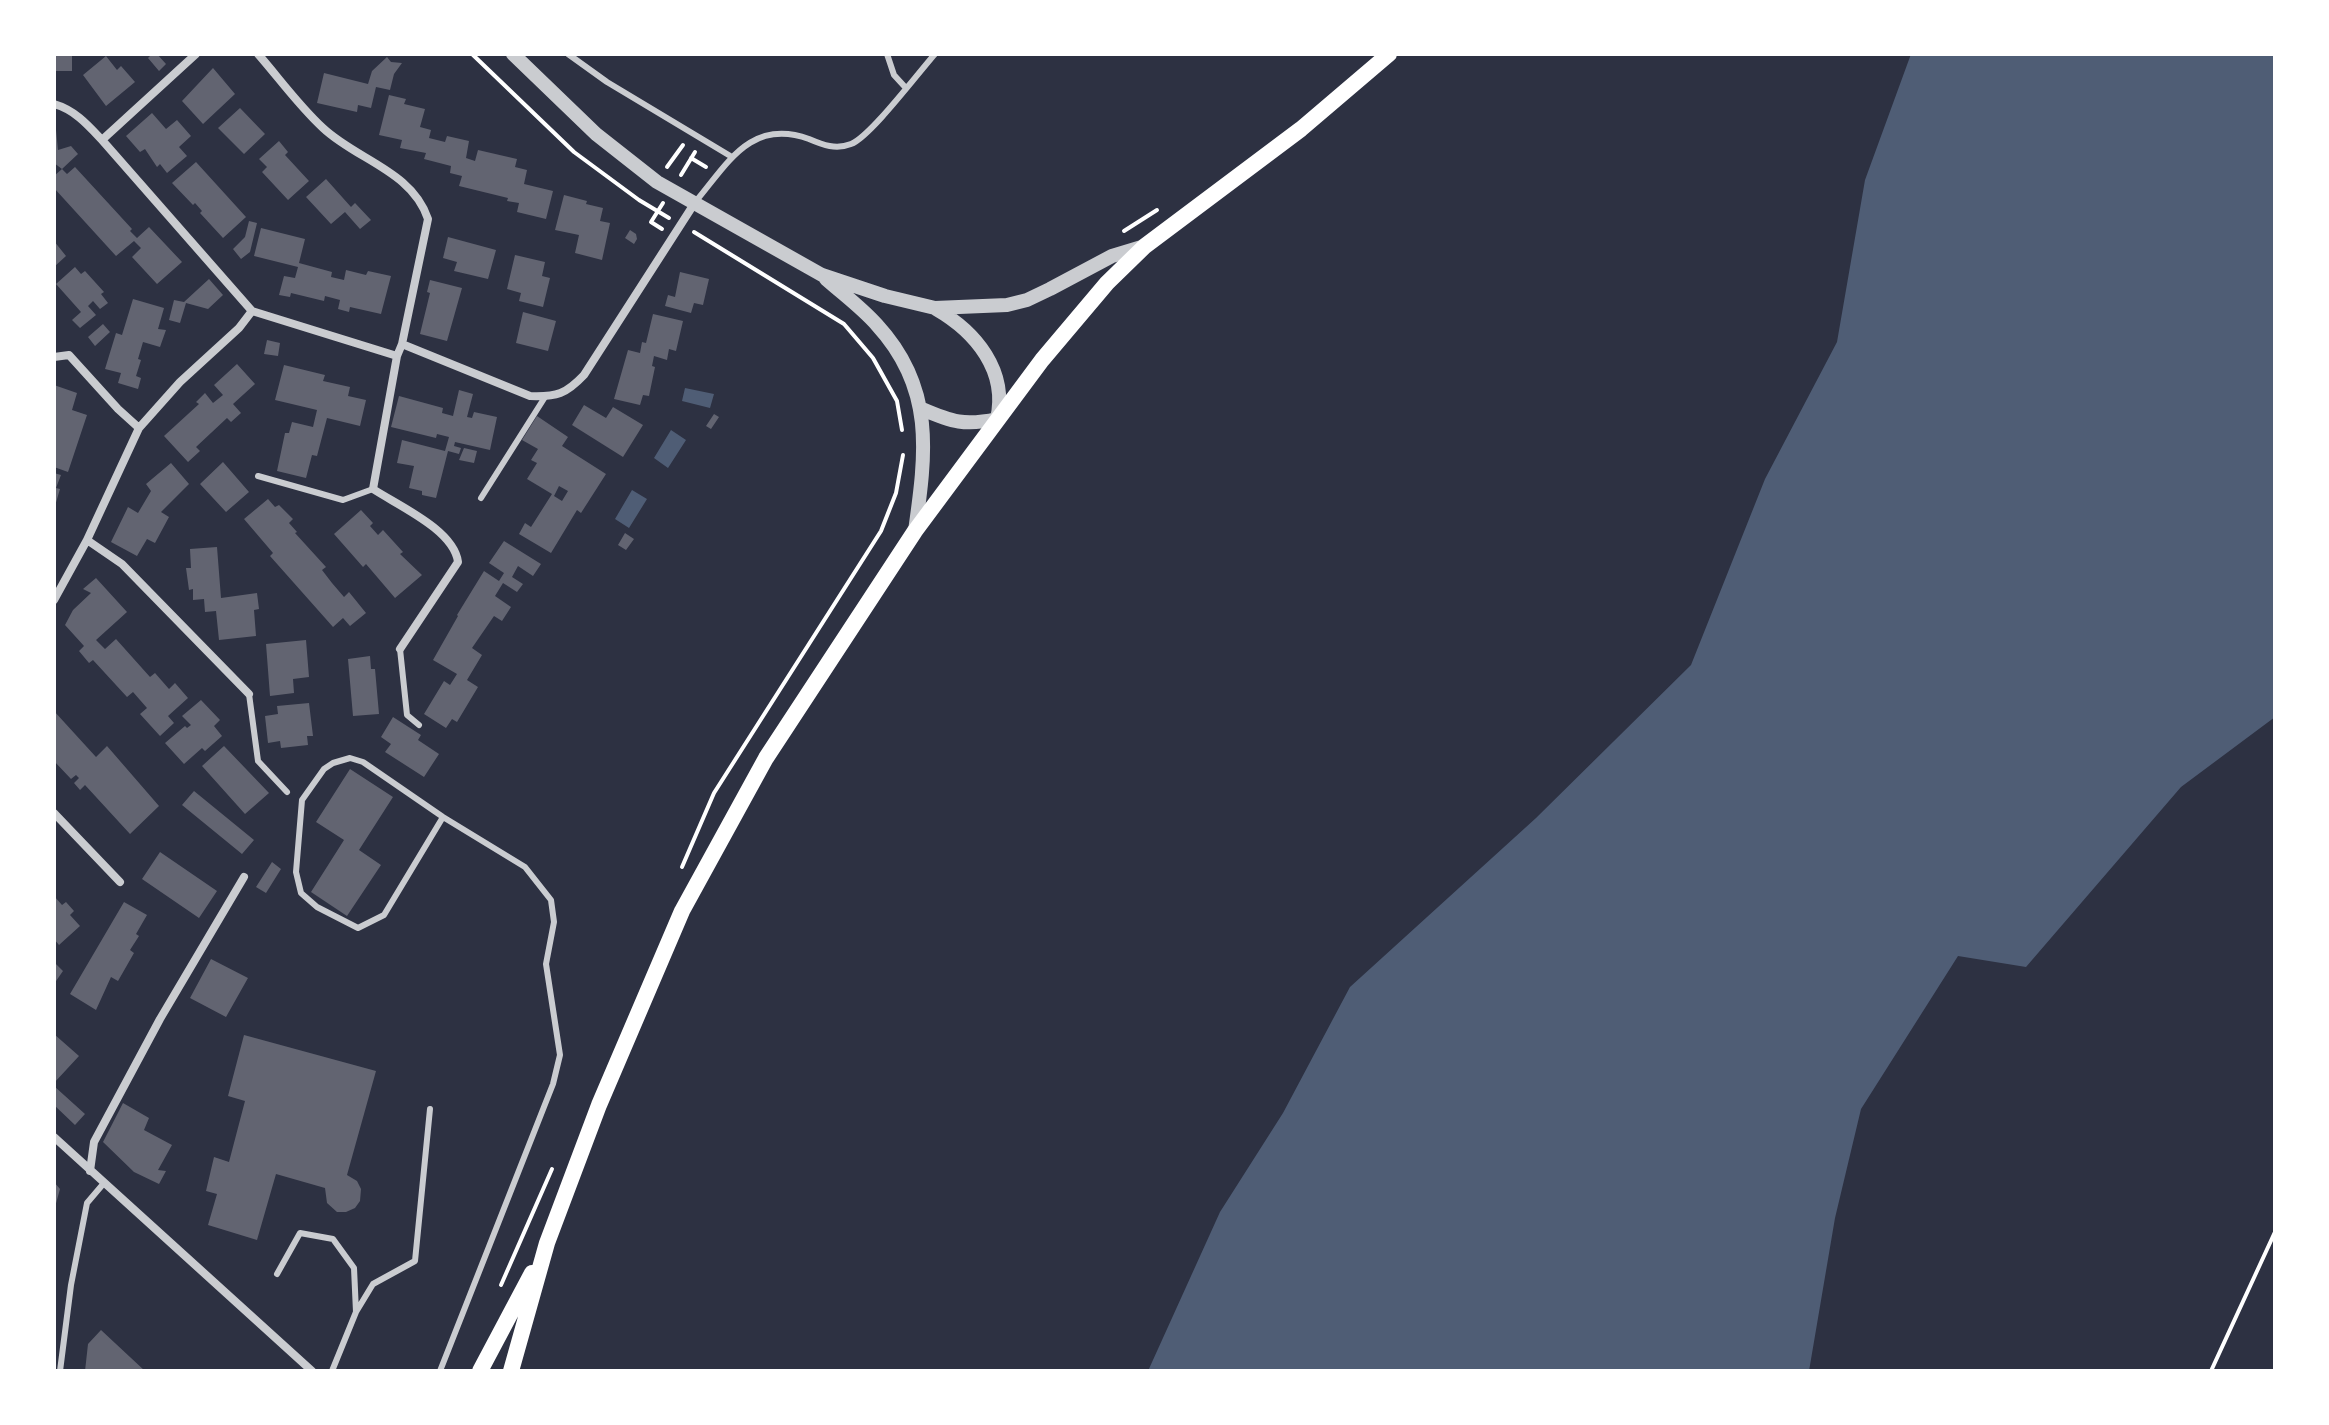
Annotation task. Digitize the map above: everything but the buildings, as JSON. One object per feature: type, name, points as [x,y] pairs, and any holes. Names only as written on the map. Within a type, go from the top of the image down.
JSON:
[{"type":"main road","points":[[511,1371],[547,1243],[660,957],[705,865],[766,758],[915,531],[997,419],[1107,283],[1145,246],[1301,129],[1389,54]]},
{"type":"main road","points":[[480,1371],[547,1243]]},
{"type":"street","points":[[102,140],[196,54]]},
{"type":"street","points":[[258,54],[323,129],[405,184],[422,203],[428,219],[397,356],[373,489],[445,535],[456,550],[458,562],[400,649]]},
{"type":"street","points":[[518,56],[617,153],[657,182],[822,275],[885,296],[935,308],[985,307],[1027,300],[1112,256],[1145,246]]},
{"type":"street","points":[[54,104],[66,107],[83,119],[252,311],[397,356]]},
{"type":"street","points":[[402,344],[530,396],[545,397],[569,390],[584,375],[694,204]]},
{"type":"street","points":[[822,275],[877,324],[890,341],[908,372],[922,409],[925,452],[915,531]]},
{"type":"street","points":[[922,409],[952,422],[974,425],[997,419],[1001,405],[999,385],[987,356],[965,328],[935,308]]},
{"type":"street","points":[[54,600],[87,540],[139,428],[180,382],[239,328],[252,311]]},
{"type":"street","points":[[54,357],[69,355],[139,428]]},
{"type":"street","points":[[87,540],[122,564],[249,694]]},
{"type":"street","points":[[54,813],[120,882]]},
{"type":"street","points":[[90,1171],[94,1142],[160,1019],[244,877]]},
{"type":"street","points":[[54,1137],[312,1371]]},
{"type":"lane","points":[[568,54],[607,82],[732,157]]},
{"type":"lane","points":[[887,54],[894,75],[905,87]]},
{"type":"lane","points":[[694,204],[742,146],[768,134],[788,133],[837,147],[852,144],[872,128],[935,54]]},
{"type":"lane","points":[[481,498],[545,397]]},
{"type":"lane","points":[[258,476],[343,500],[373,489]]},
{"type":"lane","points":[[400,649],[407,715],[419,725]]},
{"type":"lane","points":[[249,694],[258,761],[287,792]]},
{"type":"lane","points":[[440,1371],[553,1084],[560,1055],[546,964],[554,922],[551,900],[525,867],[443,817],[363,762],[350,758],[324,769],[302,800],[296,872],[301,893],[317,907],[358,928],[384,915],[443,817]]},
{"type":"lane","points":[[332,1371],[356,1312],[373,1284],[415,1261],[430,1109]]},
{"type":"lane","points":[[60,1371],[71,1285],[87,1203],[104,1183]]},
{"type":"lane","points":[[277,1274],[300,1233],[333,1239],[354,1268],[356,1312]]},
{"type":"path","points":[[472,54],[574,152],[639,200],[844,324],[873,358],[897,401],[904,441]]},
{"type":"path","points":[[1113,239],[1164,205]]},
{"type":"path","points":[[896,493],[903,454]]},
{"type":"path","points":[[2211,1371],[2275,1232]]},
{"type":"water","points":[[1911,54],[2275,54],[2275,717],[2181,787],[2026,967],[1958,956],[1861,1109],[1835,1218],[1809,1371],[1148,1371],[1220,1212],[1283,1113],[1350,987],[1536,818],[1691,665],[1765,479],[1837,342],[1865,180]]},
{"type":"water","points":[[685,388],[714,394],[710,408],[682,401]]},
{"type":"water","points":[[671,430],[686,440],[668,468],[654,458]]},
{"type":"water","points":[[632,490],[647,499],[629,528],[615,519]]}]
